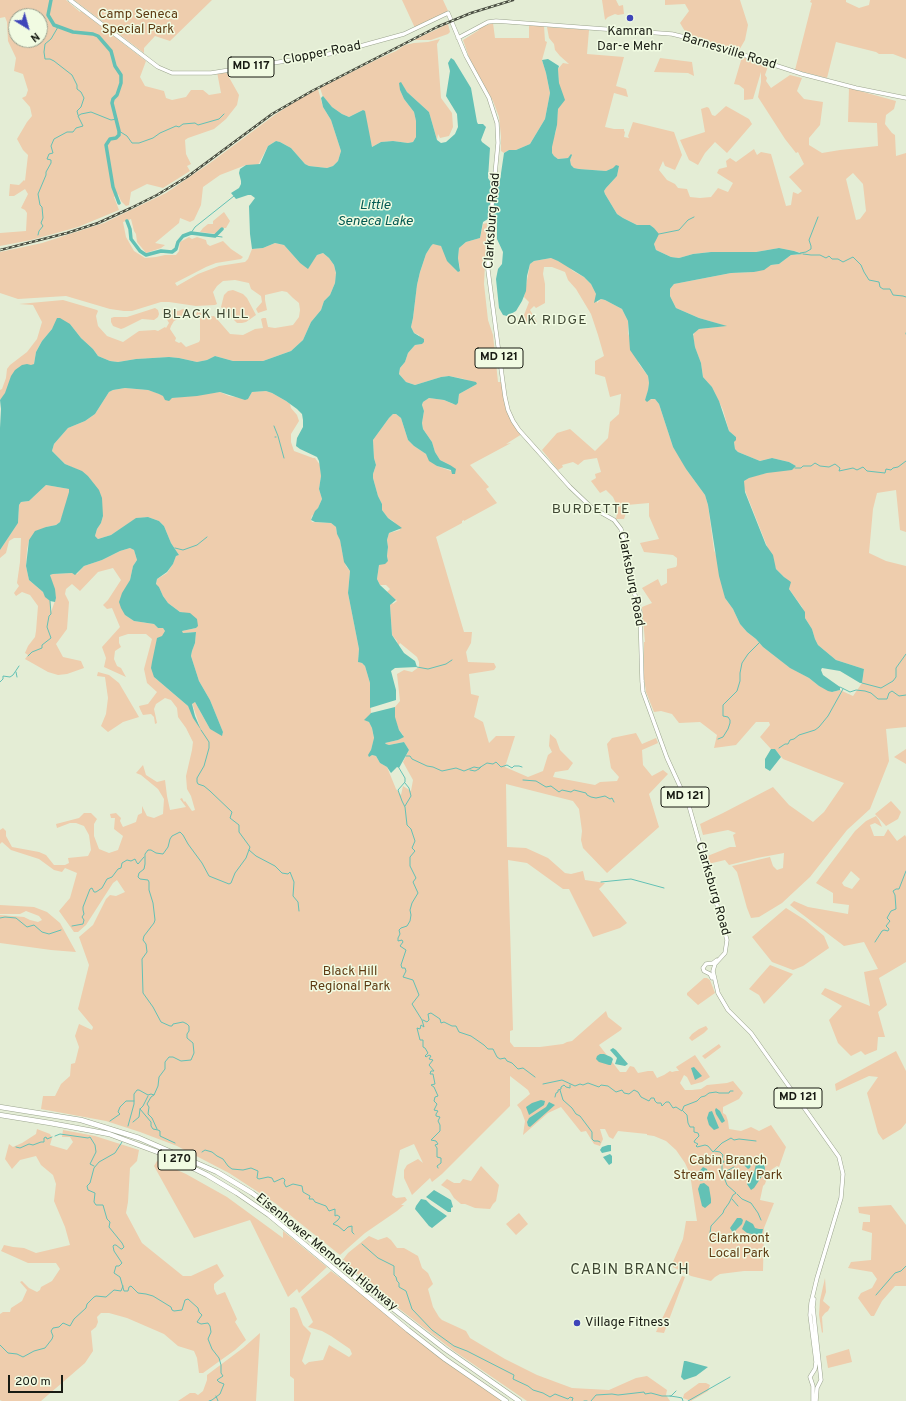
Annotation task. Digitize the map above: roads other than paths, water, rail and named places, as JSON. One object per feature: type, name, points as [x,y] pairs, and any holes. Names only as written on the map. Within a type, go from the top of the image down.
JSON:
[{"type":"highway","name":"Eisenhower Memorial Highway","points":[[0,1106],[81,1120],[139,1138],[202,1164],[235,1182],[292,1222],[382,1300],[445,1349],[519,1401]]},
{"type":"highway","name":"Eisenhower Memorial Highway","points":[[0,1115],[77,1127],[108,1134],[182,1162],[222,1184],[255,1205],[286,1228],[408,1330],[506,1401]]},
{"type":"main road","name":"Clopper Road","points":[[70,0],[158,67],[172,73],[211,72],[335,53],[404,34],[448,13]]},
{"type":"main road","name":"Clarksburg Road","points":[[448,13],[454,30],[470,64],[489,98],[495,115],[498,131],[488,256],[490,284],[507,405],[517,428],[570,487],[591,507],[614,520],[621,529],[628,571],[640,612],[643,692],[666,758],[688,806],[727,940],[724,955],[715,964],[713,969]]},
{"type":"main road","name":"Barnesville Road","points":[[458,38],[488,22],[496,21],[672,34],[697,40],[802,74],[856,88],[906,98]]},
{"type":"main road","points":[[454,30],[460,34],[466,34]]},
{"type":"main road","name":"Clarksburg Road","points":[[710,963],[714,962],[726,950]]},
{"type":"main road","points":[[710,963],[713,969],[716,985],[711,976],[704,971],[704,966],[706,964],[710,963]]},
{"type":"main road","points":[[708,973],[713,969]]},
{"type":"main road","name":"MD 121","points":[[716,985],[718,993],[725,1006],[758,1041],[836,1152],[836,1156],[839,1158],[842,1169],[843,1185],[837,1211],[838,1215],[835,1219],[811,1303],[810,1315],[816,1362],[815,1369],[810,1377],[813,1386],[812,1401]]},
{"type":"main road","name":"MD 121","points":[[816,1401],[817,1388],[821,1380],[813,1307],[814,1296],[821,1274],[821,1268]]},
{"type":"main road","points":[[813,1373],[818,1372],[820,1374]]},
{"type":"main road","points":[[812,1381],[818,1383],[821,1380]]},
{"type":"water","name":"Little Seneca Lake","points":[[451,58],[454,60],[471,88],[478,124],[483,124],[486,127],[481,140],[490,148],[488,178],[490,181],[496,182],[500,180],[504,153],[530,144],[545,119],[550,93],[542,60],[548,59],[559,66],[559,83],[565,100],[558,109],[552,153],[558,159],[568,158],[571,154],[571,165],[574,168],[579,169],[606,171],[616,165],[619,166],[617,176],[604,191],[605,194],[617,214],[637,225],[650,225],[654,228],[659,234],[654,244],[656,250],[671,257],[679,258],[693,254],[711,252],[756,252],[779,248],[803,254],[791,255],[779,264],[771,265],[764,270],[731,273],[674,284],[670,289],[670,296],[676,308],[699,318],[727,326],[699,329],[693,334],[695,347],[701,363],[703,377],[712,387],[719,401],[729,431],[736,437],[734,442],[735,449],[738,452],[760,461],[772,458],[789,462],[796,466],[792,470],[767,473],[749,478],[744,481],[745,492],[766,545],[773,555],[776,569],[791,582],[789,589],[805,612],[805,618],[812,629],[818,645],[836,660],[864,669],[862,683],[840,671],[822,668],[821,670],[823,675],[840,687],[840,690],[832,692],[828,691],[809,678],[790,668],[763,647],[740,624],[733,609],[725,598],[719,576],[708,505],[705,495],[686,469],[673,447],[659,404],[655,399],[651,399],[647,402],[645,400],[649,383],[648,376],[630,350],[628,321],[622,309],[601,299],[594,303],[596,294],[591,284],[584,277],[551,258],[534,261],[530,264],[527,276],[526,291],[522,301],[516,311],[507,316],[503,315],[499,308],[496,279],[498,269],[502,264],[503,252],[497,239],[497,223],[493,219],[488,219],[483,222],[480,238],[466,242],[459,248],[458,258],[460,271],[458,272],[447,261],[441,246],[433,244],[426,254],[417,285],[411,327],[414,333],[424,339],[424,342],[422,344],[415,345],[408,353],[405,362],[400,368],[399,374],[406,382],[415,385],[449,376],[476,382],[477,384],[459,394],[458,403],[456,405],[444,400],[429,398],[423,402],[422,405],[424,411],[422,423],[423,429],[432,442],[435,452],[440,460],[456,469],[455,474],[452,474],[451,470],[437,466],[429,461],[426,454],[408,440],[401,418],[396,414],[393,414],[389,418],[373,440],[376,465],[373,478],[382,504],[382,510],[388,518],[402,528],[389,533],[387,540],[388,561],[385,564],[379,565],[377,579],[380,585],[396,600],[390,605],[392,635],[404,653],[415,661],[417,667],[395,668],[391,671],[396,690],[396,700],[370,708],[370,683],[365,666],[358,662],[359,649],[348,593],[350,571],[344,562],[336,527],[331,523],[315,522],[311,520],[322,499],[319,489],[321,476],[319,461],[317,457],[296,446],[297,438],[303,427],[302,414],[286,401],[272,393],[266,391],[252,392],[248,399],[245,400],[220,392],[172,398],[169,401],[165,400],[163,396],[148,390],[125,388],[113,390],[109,392],[95,414],[85,421],[68,428],[54,444],[52,451],[65,464],[82,471],[99,490],[102,498],[103,516],[95,536],[98,539],[111,535],[136,518],[148,517],[159,521],[164,526],[171,543],[179,555],[176,556],[173,564],[167,572],[157,579],[156,584],[168,603],[180,612],[190,613],[197,619],[198,626],[196,628],[182,631],[183,633],[196,632],[195,643],[191,656],[199,681],[210,700],[223,732],[222,736],[210,729],[195,702],[192,704],[201,730],[193,718],[188,706],[154,677],[151,668],[152,662],[157,638],[162,636],[165,631],[163,628],[158,628],[154,624],[134,621],[125,615],[121,608],[119,602],[122,593],[130,580],[133,566],[137,560],[134,550],[130,548],[120,551],[102,560],[84,566],[75,575],[72,573],[50,575],[55,589],[55,602],[50,601],[45,597],[43,592],[29,580],[26,566],[29,540],[35,531],[56,525],[60,522],[69,489],[46,485],[29,501],[21,502],[19,505],[18,523],[0,550],[0,400],[5,393],[11,376],[15,370],[22,365],[34,364],[36,352],[42,341],[52,329],[57,318],[60,318],[70,324],[98,356],[110,361],[118,362],[136,359],[169,357],[197,362],[207,360],[215,356],[233,361],[263,361],[291,351],[303,340],[311,322],[321,310],[324,301],[330,295],[335,283],[336,273],[334,265],[323,253],[317,255],[308,269],[300,263],[284,245],[275,243],[263,248],[252,249],[249,206],[255,198],[248,195],[236,199],[231,193],[239,188],[241,184],[239,173],[240,169],[246,165],[260,164],[268,146],[276,141],[291,148],[305,164],[309,166],[327,168],[333,166],[338,161],[341,151],[331,120],[323,107],[321,98],[323,96],[332,107],[349,117],[363,110],[365,111],[372,147],[381,142],[413,142],[416,137],[416,121],[414,112],[404,99],[400,90],[399,83],[401,82],[407,92],[429,112],[437,140],[441,143],[446,142],[455,134],[458,127],[457,114],[446,96],[450,71],[448,63]]},
{"type":"water","points":[[395,707],[395,717],[399,730],[404,737],[385,743],[389,745],[404,742],[409,750],[399,768],[397,767],[391,773],[387,767],[380,763],[376,756],[372,755],[369,757],[368,755],[374,738],[369,722],[364,720],[371,713]]},
{"type":"water","points":[[771,749],[775,749],[781,757],[770,771],[765,768],[765,759]]},
{"type":"water","points":[[613,1048],[628,1064],[625,1066],[615,1064],[617,1058],[610,1050]]},
{"type":"water","points":[[600,1054],[604,1054],[613,1059],[611,1065],[599,1062],[596,1059]]},
{"type":"water","points":[[694,1067],[702,1076],[695,1080],[691,1068]]},
{"type":"water","points":[[541,1100],[545,1101],[544,1105],[529,1115],[526,1107]]},
{"type":"water","points":[[549,1102],[555,1105],[530,1127],[528,1126],[527,1122],[529,1118],[546,1107]]},
{"type":"water","points":[[716,1108],[720,1111],[725,1121],[722,1123],[716,1114]]},
{"type":"water","points":[[712,1111],[719,1128],[714,1130],[709,1125],[707,1118],[709,1112]]},
{"type":"water","points":[[611,1145],[611,1151],[602,1153],[600,1150],[602,1147]]},
{"type":"water","points":[[610,1154],[612,1156],[612,1163],[609,1165],[603,1157]]},
{"type":"water","points":[[741,1159],[756,1159],[752,1162],[750,1168],[748,1169],[741,1162]]},
{"type":"water","points":[[761,1163],[765,1168],[764,1173],[751,1190],[747,1184],[751,1173],[754,1173],[756,1164]]},
{"type":"water","points":[[703,1167],[707,1169],[707,1178],[700,1181],[697,1174]]},
{"type":"water","points":[[704,1183],[709,1187],[711,1199],[711,1203],[705,1208],[702,1206],[698,1189],[700,1184]]},
{"type":"water","points":[[434,1190],[451,1200],[453,1207],[451,1208],[451,1212],[448,1212],[426,1197]]},
{"type":"water","points":[[421,1199],[426,1200],[447,1216],[432,1228],[415,1209]]},
{"type":"water","points":[[737,1218],[741,1218],[743,1220],[742,1224],[733,1233],[730,1228]]},
{"type":"water","points":[[746,1220],[753,1224],[755,1228],[763,1229],[762,1234],[757,1235],[747,1233],[742,1229]]},
{"type":"water","points":[[684,1361],[708,1367],[696,1376],[684,1380],[681,1377]]},
{"type":"waterway","points":[[51,0],[48,15],[54,25],[73,32],[98,36],[111,51],[115,66],[121,75],[121,83],[117,95],[113,99],[112,103],[119,135],[116,138],[110,139],[106,145],[113,187],[119,203]]},
{"type":"waterway","points":[[58,27],[51,39],[45,44],[45,59],[54,61],[72,75],[77,85],[77,89],[81,92],[84,98],[81,107],[77,111],[78,115]]},
{"type":"waterway","points":[[38,235],[43,226],[41,223],[43,218],[42,207],[40,205],[38,194],[51,163],[51,160],[47,159],[49,154],[53,153],[51,146],[54,139],[67,132],[73,132],[76,128],[83,126],[78,116],[81,114],[91,112],[111,120],[117,119]]},
{"type":"waterway","points":[[119,131],[127,136],[132,143],[139,143],[153,138],[176,126],[179,127],[183,124],[195,123],[198,125],[219,119],[224,114]]},
{"type":"waterway","points":[[191,233],[195,227],[234,196]]},
{"type":"waterway","points":[[659,234],[679,230],[688,220],[694,217]]},
{"type":"waterway","points":[[800,253],[811,249],[809,240],[818,217]]},
{"type":"waterway","points":[[127,221],[131,239],[140,251],[146,255],[161,251],[172,252],[176,249],[178,242],[183,236],[191,233],[215,236],[222,229]]},
{"type":"waterway","points":[[215,236],[222,237]]},
{"type":"waterway","points":[[803,254],[820,255],[826,258],[829,256],[832,259],[838,259],[843,262],[853,257],[861,265],[869,280],[879,282],[880,287],[883,289],[890,289],[893,295],[906,297]]},
{"type":"waterway","points":[[274,426],[284,458]]},
{"type":"waterway","points":[[795,468],[811,466],[815,463],[820,466],[829,467],[835,464],[840,468],[839,471],[853,468],[857,470],[863,467],[867,471],[885,473],[886,469],[891,470],[906,461]]},
{"type":"waterway","points":[[175,548],[183,550],[197,545],[207,537]]},
{"type":"waterway","points":[[28,656],[32,652],[42,648],[42,645],[51,638],[47,627],[49,616],[51,614],[50,601]]},
{"type":"waterway","points":[[718,739],[723,737],[730,723],[728,717],[723,716],[723,705],[737,691],[742,663],[748,654],[760,642]]},
{"type":"waterway","points":[[862,683],[881,688],[893,681],[896,677],[896,668],[906,654]]},
{"type":"waterway","points":[[417,667],[428,669],[446,664],[452,660]]},
{"type":"waterway","points":[[0,682],[3,679],[3,676],[10,677],[13,675],[19,666]]},
{"type":"waterway","points":[[16,672],[17,677]]},
{"type":"waterway","points":[[840,687],[850,692],[856,690],[865,691],[871,693],[878,699],[887,699],[889,693],[892,691],[899,696],[906,695]]},
{"type":"waterway","points":[[779,748],[785,744],[788,744],[790,740],[799,735],[815,730],[819,727],[828,716],[843,689]]},
{"type":"waterway","points":[[128,1126],[134,1104],[134,1094],[137,1090],[148,1095],[154,1095],[158,1086],[159,1077],[165,1069],[165,1062],[169,1057],[173,1057],[181,1061],[191,1060],[194,1053],[193,1043],[187,1038],[189,1026],[183,1022],[173,1024],[172,1026],[161,1022],[143,993],[142,959],[147,952],[146,944],[143,940],[144,936],[155,920],[153,903],[149,890],[149,882],[148,880],[140,879],[138,877],[139,873],[144,869],[145,854],[148,850],[163,854],[168,847],[172,836],[180,832],[202,863],[209,876],[229,884],[246,858],[250,847],[239,832],[239,825],[230,818],[232,812],[210,791],[197,782],[197,778],[204,766],[209,748],[209,742],[201,730]]},
{"type":"waterway","points":[[406,756],[410,756],[412,759],[442,771],[456,768],[464,771],[474,767],[479,768],[487,763],[493,764],[496,762],[501,767],[507,765],[512,768],[514,766],[522,767]]},
{"type":"waterway","points":[[470,770],[475,771],[481,767]]},
{"type":"waterway","points":[[399,768],[405,778],[405,782],[398,790],[405,807],[407,825],[411,829],[415,841],[412,848],[415,851],[410,857],[410,866],[416,878],[413,882],[418,893],[412,903],[410,910],[410,921],[407,926],[399,930],[400,934],[398,941],[402,940],[403,942],[400,946],[406,950],[401,965],[406,971],[403,977],[413,980],[419,995],[412,1004],[422,1020],[424,1027],[421,1025],[420,1029],[417,1028],[420,1040],[423,1040],[423,1047],[428,1053],[425,1056],[426,1057],[429,1055],[431,1056],[429,1059],[433,1060],[429,1065],[434,1071],[431,1071],[430,1074],[433,1074],[435,1084],[431,1085],[434,1087],[438,1096],[435,1097],[434,1101],[437,1104],[434,1110],[438,1111],[436,1116],[440,1117],[438,1121],[440,1131],[431,1140],[436,1141],[438,1144],[435,1145],[437,1148],[437,1157],[441,1158],[441,1163],[437,1166],[438,1168]]},
{"type":"waterway","points":[[523,780],[536,781],[546,787],[551,786],[559,792],[562,790],[571,792],[574,790],[586,793],[587,795],[596,798],[605,796],[610,799],[612,798],[614,802]]},
{"type":"waterway","points":[[405,783],[409,788],[411,796],[405,806]]},
{"type":"waterway","points":[[249,850],[256,856],[275,866],[282,873],[288,874],[290,872],[294,882],[293,896],[298,902],[299,911]]},
{"type":"waterway","points":[[72,926],[83,924],[83,907],[90,889],[92,888],[94,892],[96,892],[102,888],[107,879],[112,877],[118,869],[121,868],[122,863],[127,860],[131,861],[135,859],[138,864],[144,857]]},
{"type":"waterway","points":[[875,942],[882,931],[888,931],[889,929],[886,926],[890,921],[887,918],[891,911],[896,909],[895,895],[893,891],[899,889],[906,871]]},
{"type":"waterway","points":[[601,882],[631,879],[664,888]]},
{"type":"waterway","points":[[0,918],[16,918],[27,927],[34,925],[42,932],[49,934],[61,930]]},
{"type":"waterway","points":[[423,1020],[427,1022],[429,1020],[428,1014],[431,1013],[440,1019],[441,1023],[444,1022],[452,1026],[456,1026],[459,1032],[471,1036],[488,1049],[493,1049],[497,1057],[500,1059],[505,1058],[518,1069],[523,1068],[535,1077]]},
{"type":"waterway","points":[[543,1084],[562,1080],[575,1086],[588,1083],[599,1087],[601,1085],[608,1086],[616,1092],[622,1090],[624,1093],[629,1094],[634,1090],[638,1092],[641,1097],[649,1101],[651,1098],[654,1098],[655,1101],[657,1103],[661,1103],[662,1106],[666,1102],[669,1102],[673,1108],[676,1107],[682,1111],[684,1106],[697,1101],[709,1093],[729,1093],[730,1091],[733,1091]]},
{"type":"waterway","points":[[555,1097],[556,1093],[561,1089],[561,1087],[564,1085],[570,1088],[570,1085]]},
{"type":"waterway","points":[[560,1090],[563,1100],[576,1114],[580,1116],[592,1132],[592,1139],[600,1142]]},
{"type":"waterway","points":[[154,1095],[147,1104],[149,1107],[148,1114],[152,1118],[157,1129]]},
{"type":"waterway","points":[[133,1122],[139,1117],[140,1109],[148,1096]]},
{"type":"waterway","points":[[110,1121],[120,1114],[118,1112],[120,1107],[126,1101],[134,1101]]},
{"type":"waterway","points":[[140,1109],[151,1122],[153,1129],[160,1131],[160,1136],[175,1143]]},
{"type":"waterway","points":[[683,1111],[687,1115],[690,1127],[694,1127],[694,1132],[698,1133],[699,1136],[694,1142],[698,1144],[696,1146],[705,1145],[708,1146],[713,1152],[720,1152],[723,1155],[722,1159],[724,1162],[722,1163],[722,1172],[727,1185],[736,1193],[733,1195],[723,1213],[711,1226],[709,1240]]},
{"type":"waterway","points":[[55,1136],[60,1134],[90,1137],[95,1145],[96,1152],[90,1164],[94,1166]]},
{"type":"waterway","points":[[16,1147],[20,1148],[29,1144],[33,1145],[44,1142],[44,1138],[46,1137],[47,1139],[52,1137]]},
{"type":"waterway","points":[[714,1151],[722,1143],[731,1138],[734,1140],[739,1139],[756,1141]]},
{"type":"waterway","points":[[122,1142],[115,1153],[99,1162],[94,1168],[90,1183],[87,1186],[88,1190],[95,1193],[94,1202],[96,1205],[103,1205],[107,1219],[110,1222],[109,1227],[124,1247],[121,1249],[116,1245],[113,1246],[114,1251],[122,1263],[119,1266],[116,1266],[114,1273],[120,1277],[124,1291],[128,1291],[129,1287],[131,1286],[138,1293],[153,1296],[171,1307],[174,1311],[182,1310],[185,1300],[188,1299],[198,1308],[202,1315],[197,1322],[201,1324],[208,1323],[210,1326],[211,1332],[208,1339],[212,1349],[219,1358],[221,1373],[223,1376],[217,1380],[224,1384],[220,1394],[209,1401]]},
{"type":"waterway","points":[[202,1152],[205,1150],[212,1152],[223,1159],[232,1169],[243,1170],[251,1168],[258,1171],[257,1178],[259,1179],[268,1177],[272,1178],[274,1182],[283,1178],[285,1180],[284,1183],[286,1187],[293,1184],[302,1186],[303,1192],[310,1196],[309,1199],[313,1199],[315,1202],[326,1206],[329,1211],[335,1209],[335,1216],[337,1215],[340,1217],[333,1224],[344,1231],[348,1227],[352,1226],[352,1232],[354,1234]]},
{"type":"waterway","points":[[723,1173],[734,1167]]},
{"type":"waterway","points":[[737,1194],[742,1199],[751,1203],[761,1220]]},
{"type":"waterway","points":[[732,1199],[738,1206]]},
{"type":"waterway","points":[[362,1244],[378,1258],[394,1266],[394,1275],[399,1283],[399,1287],[406,1291],[412,1309],[432,1330],[454,1346],[514,1375],[513,1379],[533,1390],[550,1397],[555,1394],[568,1399],[570,1397],[573,1398],[572,1401]]},
{"type":"waterway","points":[[876,1295],[895,1273],[901,1271],[906,1266]]},
{"type":"waterway","points":[[0,1345],[8,1353],[17,1354],[23,1357],[34,1351],[45,1348],[52,1339],[53,1336],[51,1331],[53,1328],[59,1327],[63,1323],[70,1326],[74,1319],[86,1308],[87,1304],[94,1297],[106,1297],[114,1290],[121,1291],[123,1286]]},
{"type":"waterway","points":[[688,1401],[730,1377]]},
{"type":"waterway","points":[[591,1401],[596,1395],[618,1395],[644,1392],[645,1394],[651,1393],[662,1396],[671,1396],[676,1391]]},
{"type":"waterway","points":[[216,1396],[218,1401]]},
{"type":"waterway","points":[[670,1396],[682,1398],[683,1401]]},
{"type":"railway","points":[[0,250],[67,233],[98,223],[131,208],[157,195],[187,177],[272,114],[312,91],[437,27],[471,13],[513,0]]},
{"type":"place","name":"Kamran Dar-e Mehr","points":[[630,18]]},
{"type":"place","name":"Village Fitness","points":[[577,1323]]},
{"type":"district","name":"BLACK HILL","points":[[206,315]]},
{"type":"district","name":"OAK RIDGE","points":[[547,321]]},
{"type":"district","name":"BURDETTE","points":[[591,510]]},
{"type":"district","name":"CABIN BRANCH","points":[[630,1271]]},
{"type":"park label","name":"Camp Seneca Special Park","points":[[138,22]]},
{"type":"park label","name":"Black Hill Regional Park","points":[[350,980]]},
{"type":"park label","name":"Cabin Branch Stream Valley Park","points":[[728,1168]]},
{"type":"park label","name":"Clarkmont Local Park","points":[[739,1246]]}]
